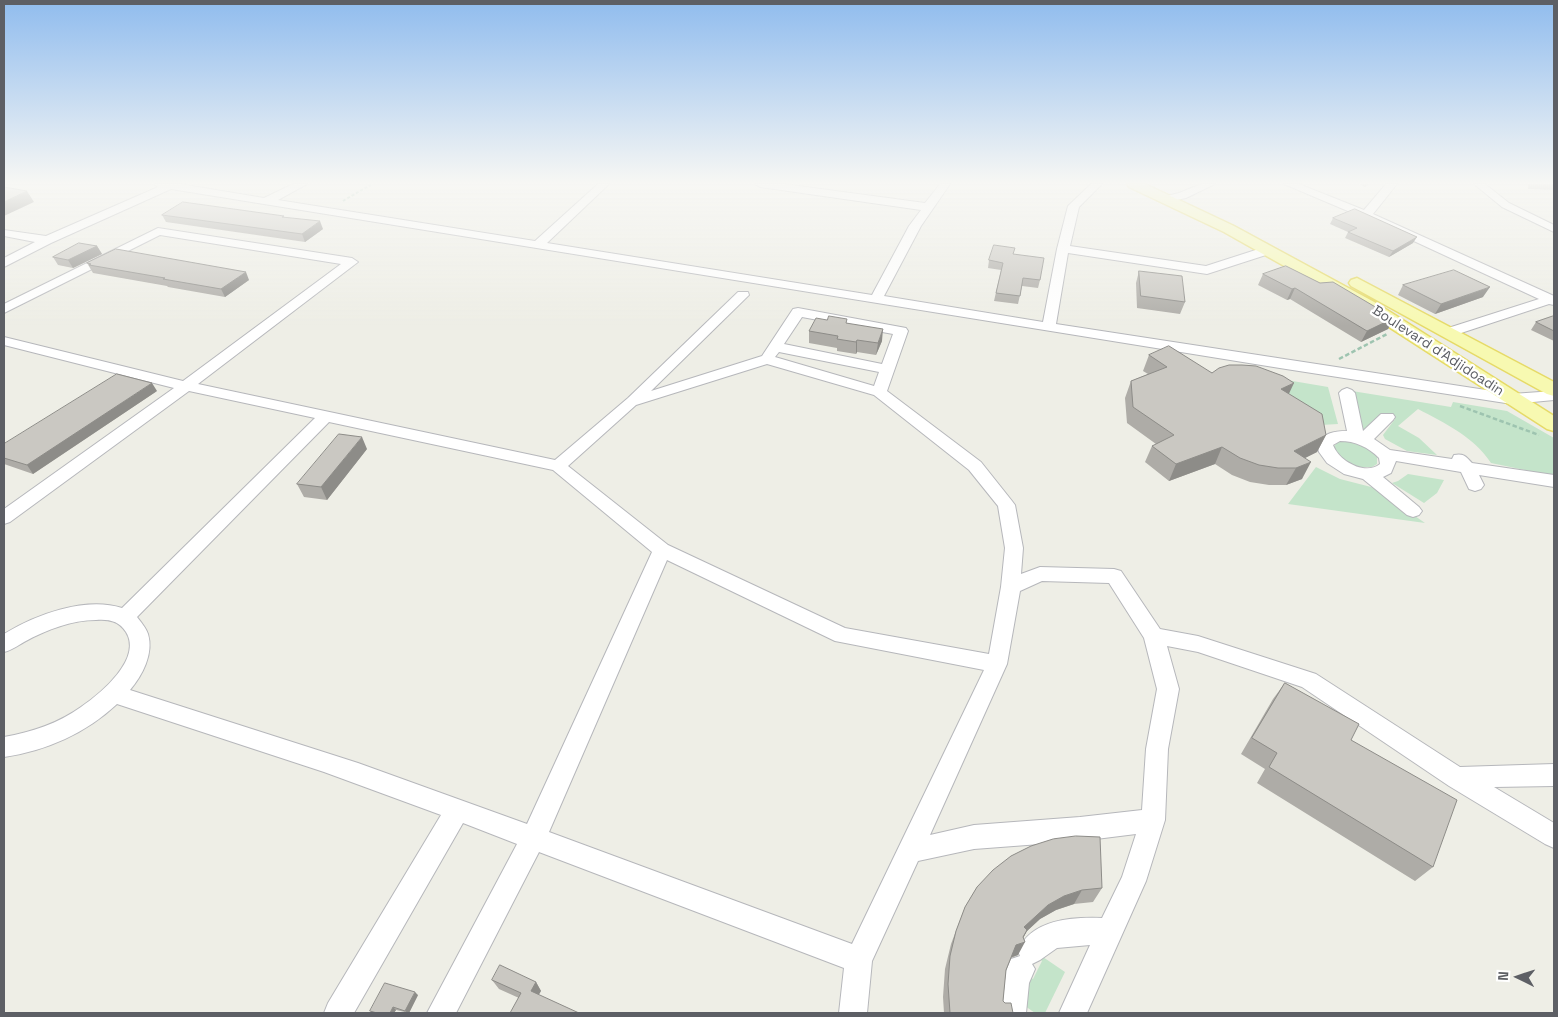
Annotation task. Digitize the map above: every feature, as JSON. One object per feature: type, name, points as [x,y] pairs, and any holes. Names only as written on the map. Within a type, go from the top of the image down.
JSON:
[{"type":"main road","name":"Boulevard d'Adjidoadin","points":[[1233,231],[1265,251],[1370,307],[1554,425]]},
{"type":"main road","name":"Boulevard d'Adjidoadin","points":[[1257,231],[1450,332],[1554,390]]},
{"type":"street","points":[[4,262],[66,231]]},
{"type":"street","points":[[4,309],[157,231]]},
{"type":"street","points":[[4,518],[186,386],[352,262],[161,231]]},
{"type":"street","points":[[450,231],[1512,399],[1554,396]]},
{"type":"street","points":[[537,245],[552,231]]},
{"type":"street","points":[[876,299],[912,231]]},
{"type":"street","points":[[1048,327],[1067,231]]},
{"type":"street","points":[[1402,231],[1553,300]]},
{"type":"street","points":[[4,233],[47,240]]},
{"type":"street","points":[[1063,249],[1207,270],[1265,251]]},
{"type":"street","points":[[558,466],[631,402],[742,296]]},
{"type":"street","points":[[1450,332],[1553,300]]},
{"type":"street","points":[[771,353],[798,312],[901,331],[879,392]]},
{"type":"street","points":[[4,341],[186,386],[558,466],[662,550],[842,635],[997,664]]},
{"type":"street","points":[[631,402],[771,353],[887,369]]},
{"type":"street","points":[[771,353],[879,392],[975,466],[1006,505],[1014,548],[1011,587],[997,664],[859,960],[853,1013]]},
{"type":"street","points":[[1347,393],[1360,439]]},
{"type":"street","points":[[124,618],[326,416]]},
{"type":"street","points":[[1360,439],[1387,417]]},
{"type":"street","points":[[1413,511],[1367,473],[1340,465],[1325,450],[1327,441],[1331,438],[1345,436],[1360,439],[1387,458],[1468,472],[1554,481]]},
{"type":"street","points":[[1367,473],[1382,471],[1387,458]]},
{"type":"street","points":[[1468,472],[1554,493]]},
{"type":"street","points":[[441,1013],[533,839],[662,550]]},
{"type":"street","points":[[1011,587],[1040,574],[1114,576],[1154,636],[1168,688],[1157,749],[1153,820],[1133,881],[1073,1013]]},
{"type":"street","points":[[4,644],[40,624],[72,614],[101,612],[124,618],[132,624],[138,633],[140,643],[138,654],[125,680],[114,694],[82,719],[42,738],[4,747]]},
{"type":"street","points":[[1154,636],[1198,644],[1309,680],[1457,778],[1554,836]]},
{"type":"street","points":[[114,694],[290,750],[457,810],[859,960]]},
{"type":"street","points":[[1457,778],[1554,776]]},
{"type":"street","points":[[338,1013],[457,810]]},
{"type":"street","points":[[910,852],[974,837],[1080,829],[1153,820]]},
{"type":"street","points":[[1012,1013],[1014,982],[1026,960],[1052,937],[1071,931],[1110,932]]},
{"type":"path","points":[[1330,357],[1340,359],[1400,326]]},
{"type":"green space","points":[[1269,377],[1328,387],[1338,424],[1321,425]]},
{"type":"green space","points":[[1352,391],[1451,407],[1453,402],[1507,411],[1554,438],[1554,476],[1491,463],[1468,438],[1418,409],[1398,426],[1419,438],[1437,455],[1407,451],[1385,439],[1383,435],[1395,419],[1384,414],[1367,432],[1360,431]]},
{"type":"green space","points":[[1345,441],[1367,447],[1377,456],[1377,464],[1372,467],[1358,467],[1342,461],[1332,448],[1338,442]]},
{"type":"green space","points":[[1316,467],[1340,479],[1375,488],[1425,523],[1288,504]]},
{"type":"green space","points":[[1408,474],[1444,480],[1437,493],[1424,503],[1392,483]]},
{"type":"green space","points":[[1040,955],[1065,972],[1045,1013],[1035,1013],[1015,999],[1027,975],[1033,979],[1042,961],[1038,958]]},
{"type":"building","points":[[283,231],[306,231],[302,234]]},
{"type":"building","points":[[1405,231],[1417,237],[1393,251],[1348,232]]},
{"type":"building","points":[[79,243],[97,246],[68,260],[53,257]]},
{"type":"building","points":[[994,245],[1015,248],[1013,254],[1044,258],[1040,280],[1023,278],[1020,296],[996,293],[1003,263],[989,260]]},
{"type":"building","points":[[116,249],[246,272],[221,289],[89,265],[91,264],[87,263]]},
{"type":"building","points":[[1286,266],[1320,283],[1333,282],[1394,318],[1367,331],[1295,288],[1292,289],[1263,274]]},
{"type":"building","points":[[1454,270],[1490,287],[1441,304],[1403,285]]},
{"type":"building","points":[[1139,271],[1182,276],[1185,302],[1141,296]]},
{"type":"building","points":[[829,316],[847,319],[846,323],[883,329],[878,343],[837,339],[838,336],[809,331],[816,318],[827,320]]},
{"type":"building","points":[[1554,316],[1554,331],[1536,322]]},
{"type":"building","points":[[1169,346],[1212,373],[1219,368],[1229,365],[1256,366],[1283,376],[1294,383],[1281,389],[1322,414],[1326,435],[1294,451],[1311,462],[1296,468],[1259,465],[1240,458],[1222,447],[1176,464],[1152,446],[1174,435],[1133,407],[1131,381],[1167,367],[1149,355]]},
{"type":"building","points":[[117,374],[152,383],[27,465],[4,458],[4,444]]},
{"type":"building","points":[[339,434],[362,437],[321,487],[297,484]]},
{"type":"building","points":[[1285,683],[1359,724],[1351,740],[1457,800],[1433,867],[1269,767],[1277,753],[1252,738]]},
{"type":"building","points":[[1076,836],[1100,837],[1102,888],[1082,890],[1064,896],[1048,905],[1024,927],[1027,930],[1023,937],[1025,942],[1016,945],[1006,970],[1003,1001],[1011,1003],[1013,1013],[950,1013],[948,984],[950,956],[956,931],[965,907],[977,887],[993,870],[1011,856],[1031,846],[1053,839]]},
{"type":"building","points":[[500,965],[536,982],[531,991],[579,1013],[510,1013],[521,993],[492,980]]},
{"type":"building","points":[[385,983],[415,992],[405,1011],[393,1007],[390,1013],[370,1011]]}]
